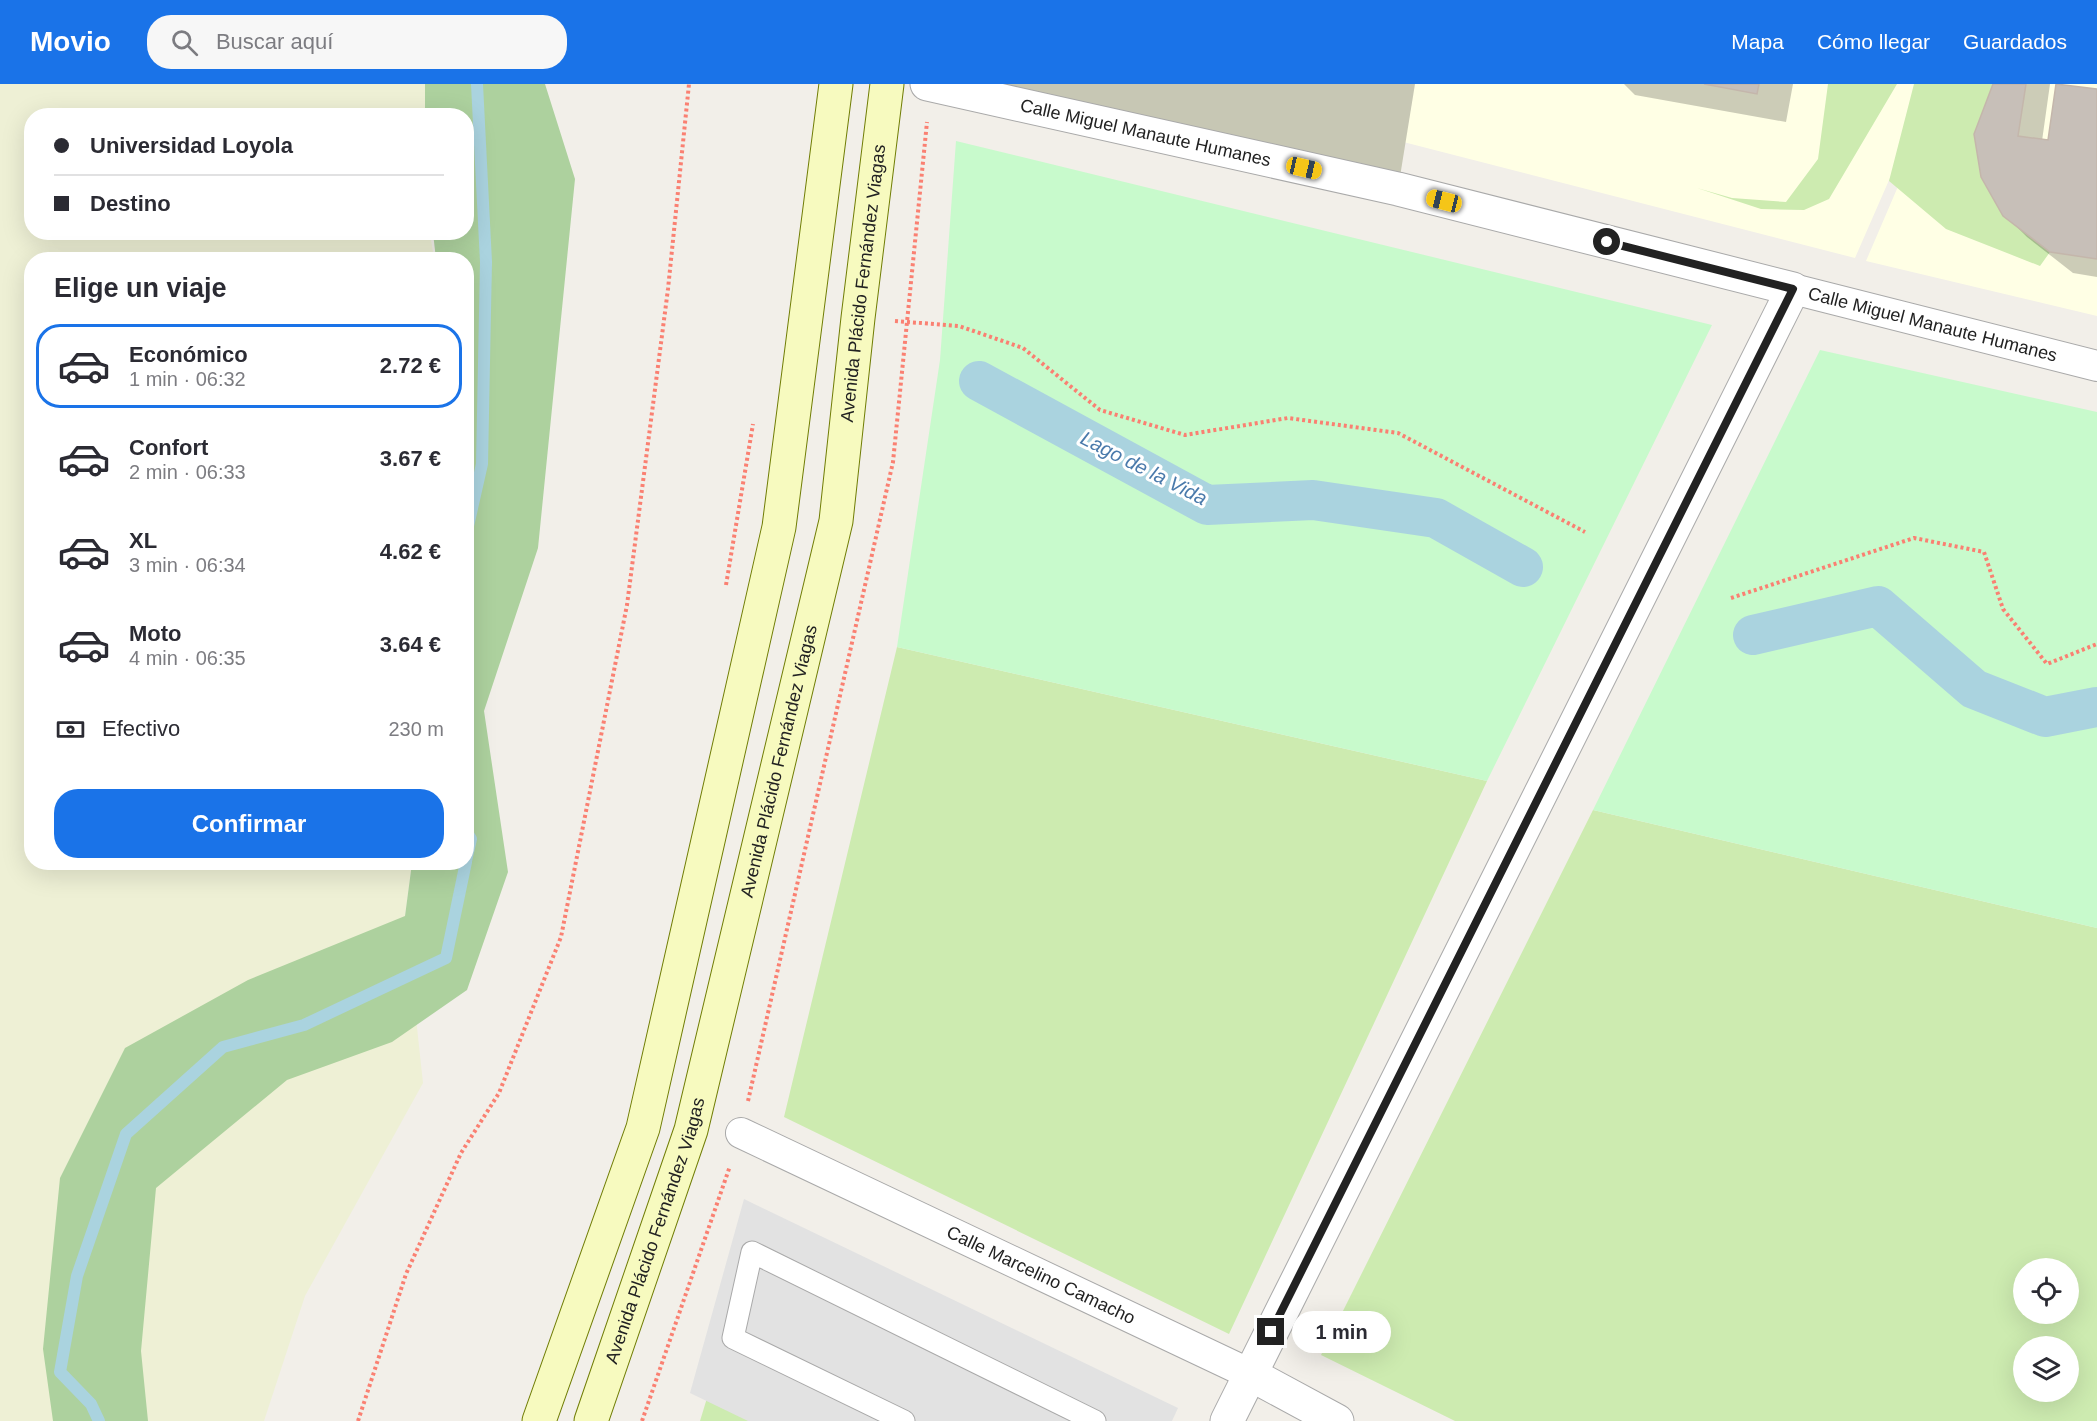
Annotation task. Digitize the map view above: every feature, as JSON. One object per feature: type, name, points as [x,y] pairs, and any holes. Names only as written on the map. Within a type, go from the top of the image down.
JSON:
[{"type":"main road","points":[[539,1421],[643,1128],[779,527],[836,84]]},
{"type":"main road","name":"Avenida Plácido Fernández Viagas","points":[[591,1421],[691,1130],[836,521],[887,84]]},
{"type":"street","name":"Calle Miguel Manaute Humanes","points":[[927,84],[1398,189],[2097,366]]},
{"type":"street","points":[[1227,1421],[1793,289]]},
{"type":"street","name":"Calle Marcelino Camacho","points":[[741,1133],[1250,1374],[1337,1421]]},
{"type":"lane","points":[[904,1421],[733,1338],[752,1252],[1095,1421]]},
{"type":"path","points":[[358,1421],[406,1274],[461,1153],[499,1093],[561,937],[627,605],[668,289],[689,84]]},
{"type":"path","points":[[858,318],[959,326],[1023,348],[1100,410],[1185,435],[1288,418],[1398,433],[1586,532]]},
{"type":"path","points":[[724,593],[754,416]]},
{"type":"path","points":[[1731,598],[1914,538],[1984,552],[2003,609],[2047,664],[2097,644]]},
{"type":"shaded area","points":[[0,84],[425,84],[425,108],[24,108],[24,240],[431,240],[433,252],[24,252],[24,870],[411,870],[405,916],[423,1083],[305,1296],[264,1421],[0,1421]]},
{"type":"shaded area","points":[[930,84],[1415,84],[1398,189]]},
{"type":"shaded area","points":[[1178,84],[1931,84],[1855,258]]},
{"type":"shaded area","points":[[1942,84],[2097,84],[2097,316],[1866,261]]},
{"type":"shaded area","points":[[744,1199],[1178,1408],[1172,1421],[748,1421],[690,1393]]},
{"type":"green space","points":[[425,84],[545,84],[575,179],[538,548],[484,711],[508,872],[467,990],[392,1042],[287,1080],[156,1188],[141,1351],[148,1421],[53,1421],[43,1349],[60,1178],[125,1048],[248,980],[405,916],[411,870],[474,870],[474,252],[435,252],[434,240],[474,240],[474,108],[425,108]]},
{"type":"green space","points":[[1828,84],[1897,84],[1829,199],[1804,210],[1761,209],[1697,188],[1732,198],[1786,202],[1818,159]]},
{"type":"green space","points":[[1914,84],[1993,84],[1974,134],[1981,177],[2003,216],[2050,252],[2040,266],[1946,229],[1889,181]]},
{"type":"green space","points":[[956,141],[1712,325],[1487,781],[897,647],[940,360]]},
{"type":"green space","points":[[1820,350],[2097,412],[2097,928],[1593,810]]},
{"type":"green space","points":[[897,647],[1487,781],[1229,1334],[784,1117]]},
{"type":"green space","points":[[1593,810],[2097,928],[2097,1421],[1455,1421],[1321,1355]]},
{"type":"green space","points":[[707,1398],[754,1421],[700,1421]]},
{"type":"building","points":[[1704,84],[1759,84],[1757,94]]},
{"type":"building","points":[[1993,84],[2026,84],[2018,136],[2048,140],[2056,84],[2097,89],[2097,259],[2050,252],[2003,216],[1981,177],[1974,134]]},
{"type":"waterway","points":[[474,500],[482,464],[486,262],[477,84]]},
{"type":"waterway","name":"Lago de la Vida","points":[[979,381],[1207,505],[1313,500],[1436,518],[1523,567]]},
{"type":"waterway","name":"Lago de la Vida","points":[[1753,635],[1878,606],[1974,689],[2045,717],[2097,707]]},
{"type":"waterway","points":[[99,1421],[91,1404],[60,1372],[77,1276],[126,1134],[223,1047],[304,1025],[446,958],[464,870]]},
{"type":"route","points":[[1271,1332],[1793,289],[1607,242]]}]
